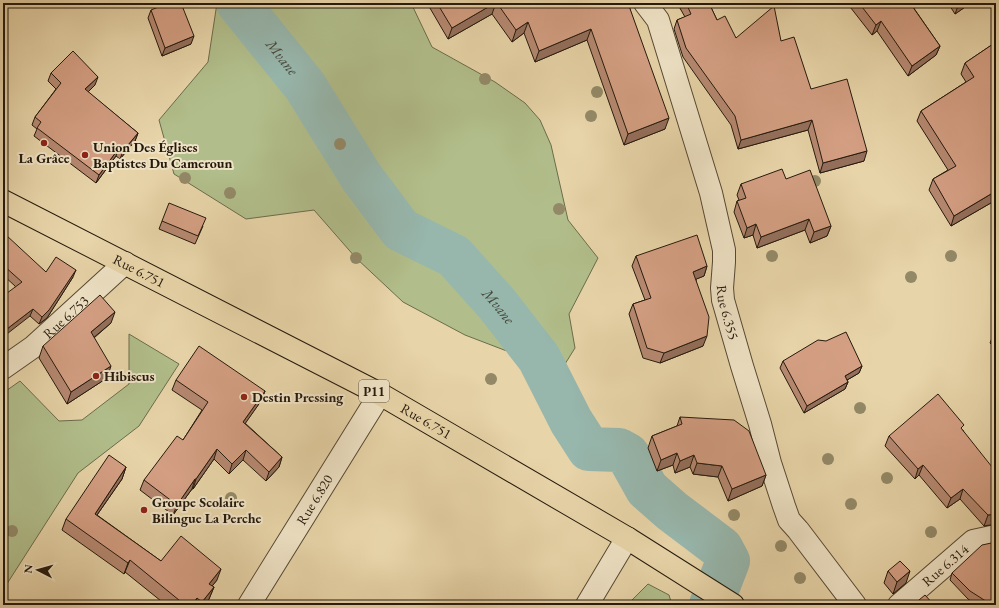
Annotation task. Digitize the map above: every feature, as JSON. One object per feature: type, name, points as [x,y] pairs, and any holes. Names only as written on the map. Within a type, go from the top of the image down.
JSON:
[{"type":"main road","name":"Rue 6.751","points":[[3,201],[380,394],[627,538],[733,605]]},
{"type":"street","name":"Rue 6.355","points":[[645,3],[658,20],[711,193],[724,250],[722,288],[723,300],[770,463],[784,506],[789,520],[855,605]]},
{"type":"street","name":"Rue 6.753","points":[[3,368],[33,347],[125,263]]},
{"type":"street","name":"Rue 6.820","points":[[249,605],[380,394]]},
{"type":"street","name":"Rue 6.314","points":[[899,605],[973,541],[996,536]]},
{"type":"street","points":[[587,605],[627,538]]},
{"type":"green space","points":[[37,3],[85,3],[39,7]]},
{"type":"green space","points":[[217,3],[411,3],[432,47],[495,82],[525,103],[540,120],[551,145],[568,220],[598,258],[569,314],[575,348],[545,396],[533,371],[512,353],[465,335],[403,302],[356,258],[314,210],[246,219],[174,174],[159,120],[208,62]]},
{"type":"green space","points":[[129,334],[179,364],[139,426],[78,473],[3,590],[3,393],[20,381],[59,421],[82,420],[129,384]]},
{"type":"green space","points":[[648,584],[669,595],[672,605],[631,605],[631,601]]},
{"type":"building","points":[[168,3],[181,3],[194,36],[165,48],[151,10]]},
{"type":"building","points":[[437,3],[495,3],[452,28]]},
{"type":"building","points":[[497,3],[628,3],[669,118],[628,134],[591,29],[539,51],[528,22],[516,30]]},
{"type":"building","points":[[686,3],[709,3],[717,20],[725,16],[736,38],[774,6],[781,41],[794,37],[811,89],[847,79],[867,151],[823,163],[812,120],[741,140],[735,116],[686,48],[677,20],[691,14]]},
{"type":"building","points":[[859,3],[910,3],[940,46],[912,66],[881,21],[876,25]]},
{"type":"building","points":[[996,42],[996,191],[954,216],[933,179],[956,166],[921,111],[974,77],[965,63]]},
{"type":"building","points":[[73,51],[98,77],[85,89],[138,133],[123,151],[119,148],[99,175],[37,128],[41,122],[35,117],[61,83],[51,73]]},
{"type":"building","points":[[782,169],[786,179],[810,170],[831,226],[814,232],[809,219],[761,237],[756,224],[747,228],[737,201],[746,198],[741,184]]},
{"type":"building","points":[[169,203],[206,218],[198,236],[162,221]]},
{"type":"building","points":[[6,235],[46,272],[56,257],[76,270],[49,310],[42,317],[33,309],[3,332],[3,296],[22,282],[3,265],[3,238]]},
{"type":"building","points":[[697,235],[707,266],[693,272],[709,317],[707,336],[664,353],[647,348],[633,304],[651,298],[636,256]]},
{"type":"building","points":[[100,295],[115,312],[91,332],[111,366],[71,392],[43,346]]},
{"type":"building","points":[[846,332],[862,366],[845,376],[848,382],[807,406],[783,361],[818,340],[826,341]]},
{"type":"building","points":[[199,346],[265,391],[243,422],[282,457],[269,472],[246,450],[232,464],[217,449],[177,505],[144,480],[177,436],[183,440],[208,402],[176,380]]},
{"type":"building","points":[[938,394],[964,425],[961,428],[996,472],[996,514],[988,515],[963,489],[951,498],[923,465],[918,469],[889,436]]},
{"type":"building","points":[[680,417],[734,420],[749,431],[766,475],[732,489],[722,466],[697,463],[694,455],[680,461],[677,453],[661,460],[652,436],[682,424]]},
{"type":"building","points":[[109,455],[126,467],[95,514],[161,561],[181,536],[221,569],[209,584],[214,587],[202,602],[197,598],[192,605],[185,605],[130,560],[128,563],[66,519]]},
{"type":"building","points":[[996,542],[996,605],[992,605],[970,591],[952,573],[982,545]]},
{"type":"building","points":[[900,561],[910,571],[897,582],[888,571]]},
{"type":"building","points":[[925,595],[934,605],[913,605]]},
{"type":"waterway","name":"Mvane","points":[[238,3],[305,86],[362,178],[401,230],[454,256],[497,304],[539,358],[571,421],[589,449],[619,450],[628,455],[647,489],[672,511],[721,548],[728,561],[711,605]]},
{"type":"place","name":"La Grâce","points":[[44,143]]},
{"type":"place","name":"Union Des Églises Baptistes Du Cameroun","points":[[85,155]]},
{"type":"place","name":"Hibiscus","points":[[96,376]]},
{"type":"place","name":"Destin Pressing","points":[[244,397]]},
{"type":"place","name":"Groupe Scolaire Bilingue La Perche","points":[[144,510]]}]
